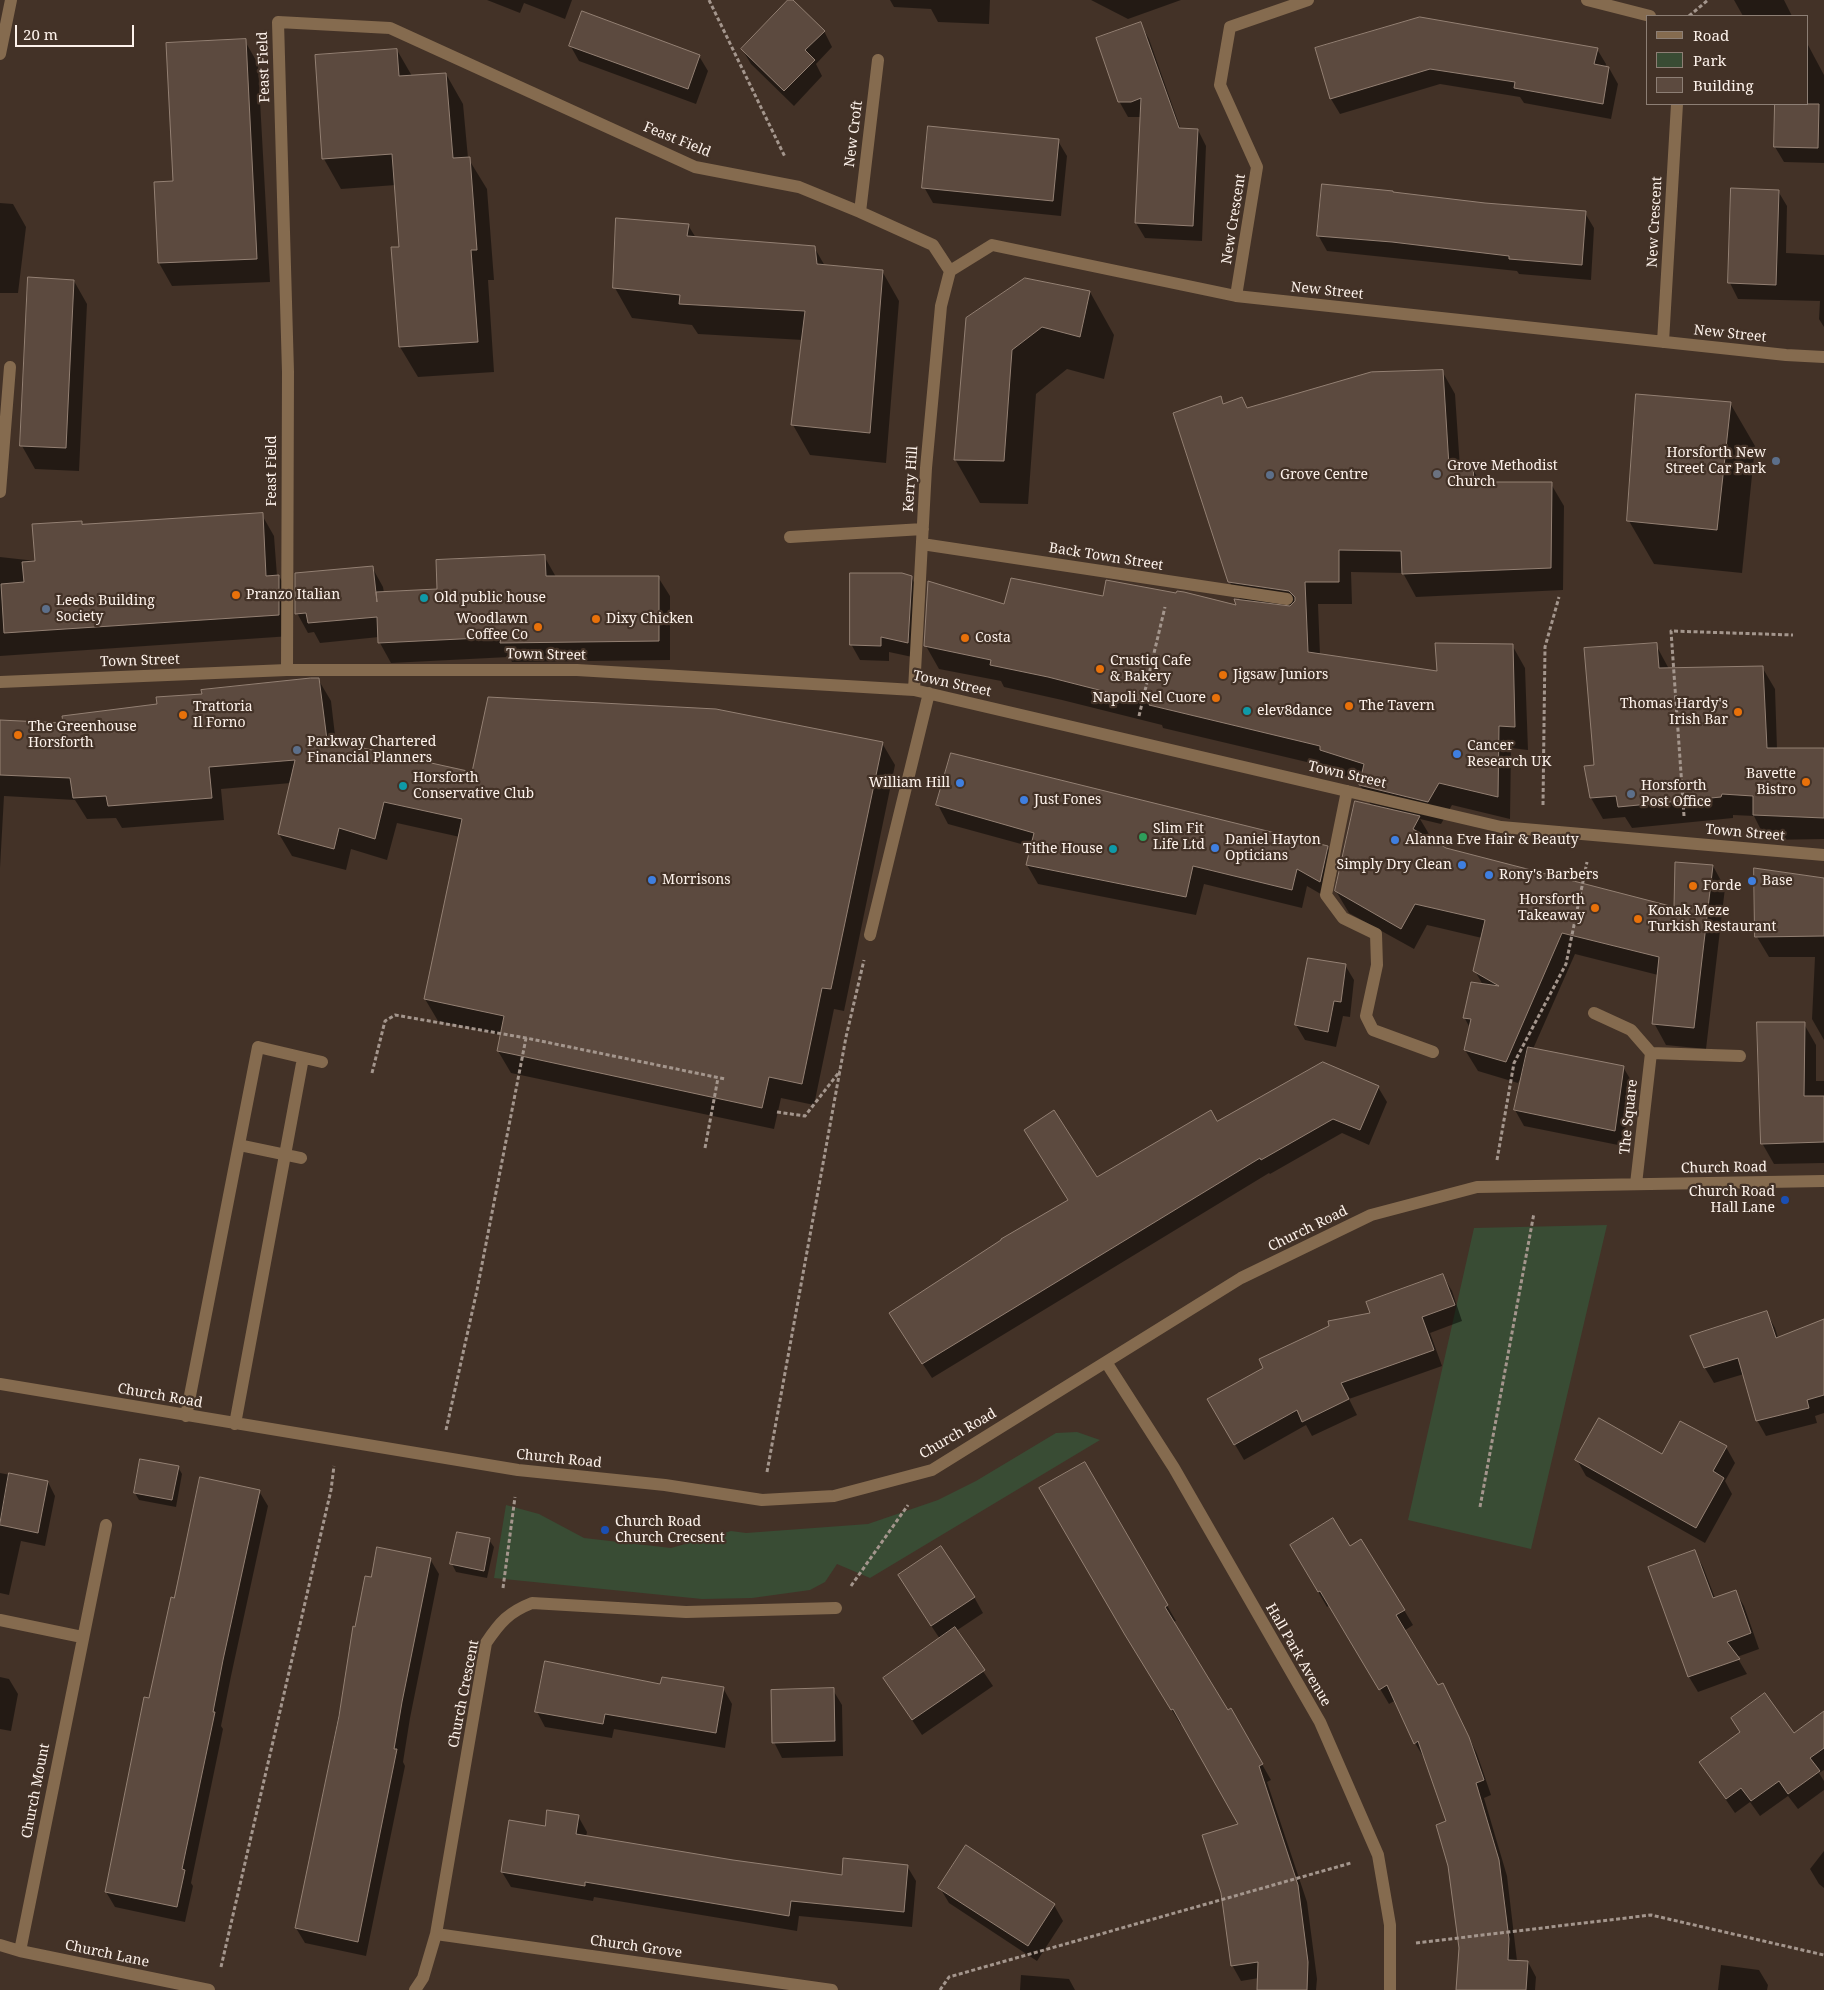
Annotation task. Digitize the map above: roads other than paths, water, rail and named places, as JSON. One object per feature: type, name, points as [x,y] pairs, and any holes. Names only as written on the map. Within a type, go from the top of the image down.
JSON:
[{"type":"street","points":[[0,54],[11,0]]},
{"type":"street","name":"New Crescent","points":[[1236,296],[1258,167],[1220,85],[1230,27],[1308,0]]},
{"type":"street","points":[[1587,0],[1646,15]]},
{"type":"street","name":"Feast Field","points":[[287,670],[288,372],[278,22],[390,28],[695,167],[799,187],[860,212]]},
{"type":"street","name":"New Croft","points":[[860,212],[878,60]]},
{"type":"street","name":"New Crescent","points":[[1663,342],[1676,105]]},
{"type":"street","points":[[860,212],[933,245],[950,271]]},
{"type":"street","name":"New Street","points":[[950,271],[992,245],[1236,296],[1786,355],[1824,357]]},
{"type":"street","name":"Kerry Hill","points":[[914,690],[926,468],[941,306],[950,271]]},
{"type":"street","points":[[0,492],[10,367]]},
{"type":"street","points":[[790,537],[923,529]]},
{"type":"street","name":"Back Town Street","points":[[922,544],[1287,599]]},
{"type":"street","name":"Town Street","points":[[0,682],[287,670],[576,670],[914,690],[1501,827],[1824,855]]},
{"type":"street","points":[[870,935],[928,693]]},
{"type":"street","points":[[1347,791],[1326,896],[1342,918],[1376,934],[1377,965],[1366,1016],[1373,1030],[1433,1052]]},
{"type":"street","points":[[1594,1013],[1631,1030],[1651,1053],[1740,1056]]},
{"type":"street","points":[[186,1416],[258,1047],[322,1062]]},
{"type":"street","name":"The Square","points":[[1636,1184],[1651,1053]]},
{"type":"street","points":[[235,1424],[303,1058]]},
{"type":"street","points":[[239,1146],[301,1158]]},
{"type":"street","name":"Church Road","points":[[0,1384],[518,1470],[665,1486],[762,1500],[834,1496],[932,1470],[1241,1278],[1371,1215],[1477,1186],[1824,1182]]},
{"type":"street","name":"Hall Park Avenue","points":[[1106,1362],[1174,1468],[1320,1722],[1378,1855],[1390,1925],[1390,1990]]},
{"type":"street","name":"Church Mount","points":[[20,1951],[106,1525]]},
{"type":"street","name":"Church Crescent","points":[[415,1990],[423,1978],[436,1934],[486,1644],[498,1626],[514,1610],[532,1603],[686,1612],[836,1608]]},
{"type":"street","points":[[0,1620],[82,1637]]},
{"type":"street","name":"Church Grove","points":[[436,1934],[832,1990]]},
{"type":"street","name":"Church Lane","points":[[0,1945],[20,1951],[209,1990]]},
{"type":"place","name":"Horsforth New Street Car Park","points":[[1776,461]]},
{"type":"place","name":"Grove Methodist Church","points":[[1437,474]]},
{"type":"place","name":"Grove Centre","points":[[1270,475]]},
{"type":"place","name":"Pranzo Italian","points":[[236,595]]},
{"type":"place","name":"Old public house","points":[[424,598]]},
{"type":"place","name":"Leeds Building Society","points":[[46,609]]},
{"type":"place","name":"Dixy Chicken","points":[[596,619]]},
{"type":"place","name":"Woodlawn Coffee Co","points":[[538,627]]},
{"type":"place","name":"Costa","points":[[965,638]]},
{"type":"place","name":"Crustiq Cafe & Bakery","points":[[1100,669]]},
{"type":"place","name":"Jigsaw Juniors","points":[[1223,675]]},
{"type":"place","name":"Napoli Nel Cuore","points":[[1216,698]]},
{"type":"place","name":"The Tavern","points":[[1349,706]]},
{"type":"place","name":"elev8dance","points":[[1247,711]]},
{"type":"place","name":"Thomas Hardy's Irish Bar","points":[[1738,712]]},
{"type":"place","name":"Trattoria Il Forno","points":[[183,715]]},
{"type":"place","name":"The Greenhouse Horsforth","points":[[18,735]]},
{"type":"place","name":"Parkway Chartered Financial Planners","points":[[297,750]]},
{"type":"place","name":"Cancer Research UK","points":[[1457,754]]},
{"type":"place","name":"Bavette Bistro","points":[[1806,782]]},
{"type":"place","name":"William Hill","points":[[960,783]]},
{"type":"place","name":"Horsforth Conservative Club","points":[[403,786]]},
{"type":"place","name":"Horsforth Post Office","points":[[1631,794]]},
{"type":"place","name":"Just Fones","points":[[1024,800]]},
{"type":"place","name":"Slim Fit Life Ltd","points":[[1143,837]]},
{"type":"place","name":"Alanna Eve Hair & Beauty","points":[[1395,840]]},
{"type":"place","name":"Daniel Hayton Opticians","points":[[1215,848]]},
{"type":"place","name":"Tithe House","points":[[1113,849]]},
{"type":"place","name":"Simply Dry Clean","points":[[1462,865]]},
{"type":"place","name":"Rony's Barbers","points":[[1489,875]]},
{"type":"place","name":"Morrisons","points":[[652,880]]},
{"type":"place","name":"Base","points":[[1752,881]]},
{"type":"place","name":"Forde","points":[[1693,886]]},
{"type":"place","name":"Horsforth Takeaway","points":[[1595,908]]},
{"type":"place","name":"Konak Meze Turkish Restaurant","points":[[1638,919]]},
{"type":"place","name":"Church Road Hall Lane","points":[[1785,1200]]},
{"type":"place","name":"Church Road Church Crecsent","points":[[605,1530]]}]
